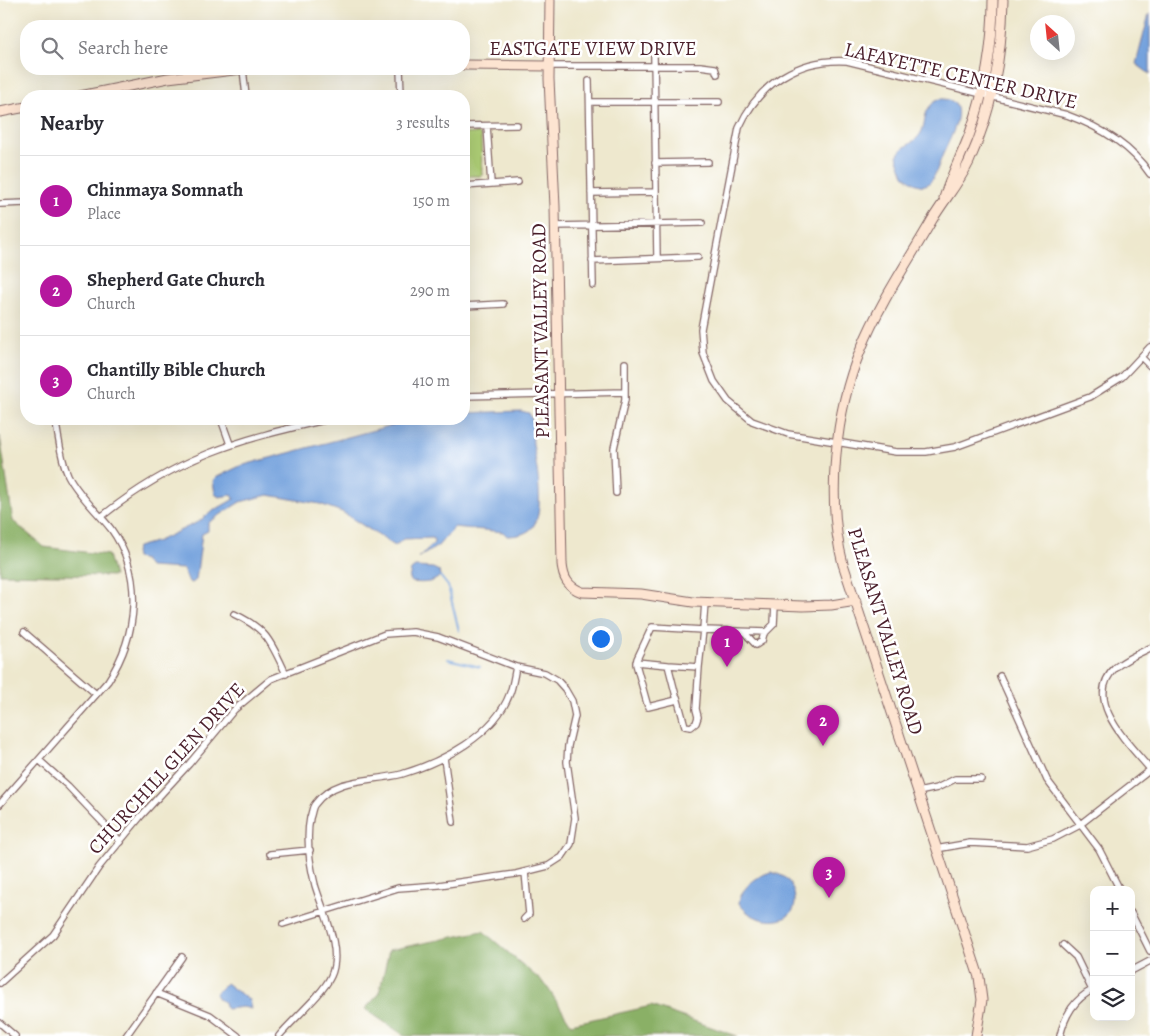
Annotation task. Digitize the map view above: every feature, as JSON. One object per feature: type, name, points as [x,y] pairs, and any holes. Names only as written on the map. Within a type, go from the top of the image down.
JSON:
[{"type":"main road","name":"PLEASANT VALLEY ROAD","points":[[550,0],[549,66],[555,226],[562,574],[571,587],[582,592],[641,594],[679,601],[821,606],[856,601]]},
{"type":"main road","name":"PLEASANT VALLEY ROAD","points":[[976,1036],[982,1000],[981,988],[839,550],[834,514],[834,468],[848,388],[863,344],[942,202],[971,130],[981,94],[991,41],[993,0]]},
{"type":"main road","name":"PLEASANT VALLEY ROAD","points":[[942,202],[961,178],[991,96],[999,56],[1003,0]]},
{"type":"main road","name":"EASTGATE VIEW DRIVE","points":[[470,65],[549,66]]},
{"type":"main road","points":[[109,90],[193,75]]},
{"type":"main road","points":[[0,112],[20,108]]},
{"type":"street","points":[[654,56],[656,258]]},
{"type":"street","name":"LAFAYETTE CENTER DRIVE","points":[[1149,170],[1130,151],[1095,126],[1067,115],[860,64],[837,61],[817,63],[792,71],[766,88],[749,108],[739,128],[702,318],[702,341],[706,364],[714,381],[728,401],[752,421],[775,431],[896,452],[926,452],[955,447],[1097,394],[1122,377],[1142,358],[1150,347]]},
{"type":"street","name":"EASTGATE VIEW DRIVE","points":[[549,66],[708,66],[715,68],[717,74]]},
{"type":"street","points":[[244,75],[245,90]]},
{"type":"street","points":[[400,75],[401,90]]},
{"type":"street","points":[[589,81],[593,285]]},
{"type":"street","points":[[590,102],[718,102]]},
{"type":"street","points":[[470,126],[518,125]]},
{"type":"street","points":[[487,126],[491,184]]},
{"type":"street","points":[[655,163],[708,162]]},
{"type":"street","points":[[470,186],[518,182]]},
{"type":"street","points":[[591,193],[655,192]]},
{"type":"street","points":[[0,204],[20,203]]},
{"type":"street","points":[[555,226],[702,223]]},
{"type":"street","points":[[592,261],[698,257]]},
{"type":"street","points":[[470,306],[503,304]]},
{"type":"street","points":[[1142,358],[1150,366]]},
{"type":"street","points":[[616,494],[614,448],[625,392],[625,363]]},
{"type":"street","points":[[470,396],[625,392]]},
{"type":"street","points":[[0,804],[108,680],[122,657],[130,634],[134,610],[132,583],[125,557],[112,531],[69,477],[62,458],[56,425]]},
{"type":"street","points":[[223,425],[230,444]]},
{"type":"street","points":[[101,517],[165,473],[230,444],[304,425]]},
{"type":"street","points":[[668,665],[685,726],[691,727],[697,720],[698,667],[705,602]]},
{"type":"street","points":[[744,632],[756,645],[762,641],[764,634],[774,624],[775,605]]},
{"type":"street","points":[[234,614],[256,624],[267,638],[286,674]]},
{"type":"street","points":[[677,697],[676,700],[648,707],[636,662],[652,628],[764,634]]},
{"type":"street","points":[[24,632],[96,694]]},
{"type":"street","name":"CHURCHILL GLEN DRIVE","points":[[0,983],[53,935],[100,867],[141,816],[189,764],[234,710],[271,679],[385,634],[405,632],[438,637],[516,667],[545,673],[557,680],[572,701],[575,716],[567,753],[575,818],[571,844],[562,857],[548,866],[526,872],[439,885],[398,888],[283,924]]},
{"type":"street","points":[[936,849],[970,843],[1027,846],[1053,839],[1081,824],[1150,769],[1109,716],[1104,692],[1107,679],[1114,669],[1150,648]]},
{"type":"street","points":[[636,662],[698,667]]},
{"type":"street","points":[[278,1036],[331,977],[335,959],[315,883],[307,831],[314,805],[329,791],[347,783],[402,774],[444,758],[472,742],[504,707],[510,693],[516,667]]},
{"type":"street","points":[[1000,676],[1047,780],[1099,848],[1118,886]]},
{"type":"street","points":[[444,758],[453,822]]},
{"type":"street","points":[[38,760],[68,786],[121,842]]},
{"type":"street","points":[[918,792],[937,788],[956,779],[982,779]]},
{"type":"street","points":[[270,854],[310,850]]},
{"type":"street","points":[[524,919],[529,914],[526,872]]},
{"type":"street","points":[[1135,921],[1150,951]]},
{"type":"street","points":[[1063,945],[1074,954],[1090,983]]},
{"type":"street","points":[[126,1036],[182,957]]},
{"type":"street","points":[[1135,969],[1150,962]]},
{"type":"street","points":[[1060,1036],[1064,1021],[1071,1008],[1090,992]]},
{"type":"street","points":[[156,993],[210,1015],[238,1036]]},
{"type":"street","points":[[0,1023],[15,1036]]},
{"type":"green space","points":[[477,133],[481,136],[482,176],[470,176],[470,134]]},
{"type":"green space","points":[[0,436],[13,521],[44,547],[108,555],[114,576],[0,574]]},
{"type":"green space","points":[[483,931],[546,985],[571,1024],[651,1006],[737,1036],[405,1036],[365,1009],[379,994],[389,950]]},
{"type":"water","points":[[1150,14],[1150,74],[1136,64]]},
{"type":"water","points":[[939,99],[950,100],[955,104],[958,111],[957,120],[935,174],[927,184],[921,185],[914,183],[904,175],[897,156],[901,150],[918,137],[923,128],[926,113],[933,103]]},
{"type":"water","points":[[521,411],[529,413],[532,421],[533,444],[538,473],[539,508],[534,525],[529,531],[514,536],[507,536],[503,532],[454,527],[438,546],[418,558],[434,543],[433,538],[403,539],[395,546],[342,512],[320,504],[268,495],[240,502],[208,523],[208,531],[202,534],[196,580],[192,583],[189,582],[183,569],[149,567],[144,560],[136,558],[135,552],[137,547],[158,541],[198,522],[234,499],[232,495],[219,497],[215,494],[213,481],[215,478],[240,466],[393,425],[470,425],[470,413]]},
{"type":"water","points":[[415,567],[433,568],[439,571],[440,576],[430,582],[411,582],[409,579],[411,570]]},
{"type":"water","points":[[771,872],[787,880],[793,890],[795,902],[792,911],[786,917],[777,920],[756,917],[746,911],[739,903],[743,892],[750,883],[760,876]]},
{"type":"water","points":[[226,983],[249,1000],[251,1009],[243,1007],[227,1009],[225,1007],[224,1002],[218,999],[215,994]]},
{"type":"waterway","points":[[440,576],[448,586],[459,631]]},
{"type":"waterway","points":[[448,659],[480,667]]},
{"type":"place","name":"Chinmaya Somnath","points":[[727,667]]},
{"type":"place","name":"Shepherd Gate Church","points":[[823,746]]},
{"type":"place","name":"Chantilly Bible Church","points":[[829,898]]}]
